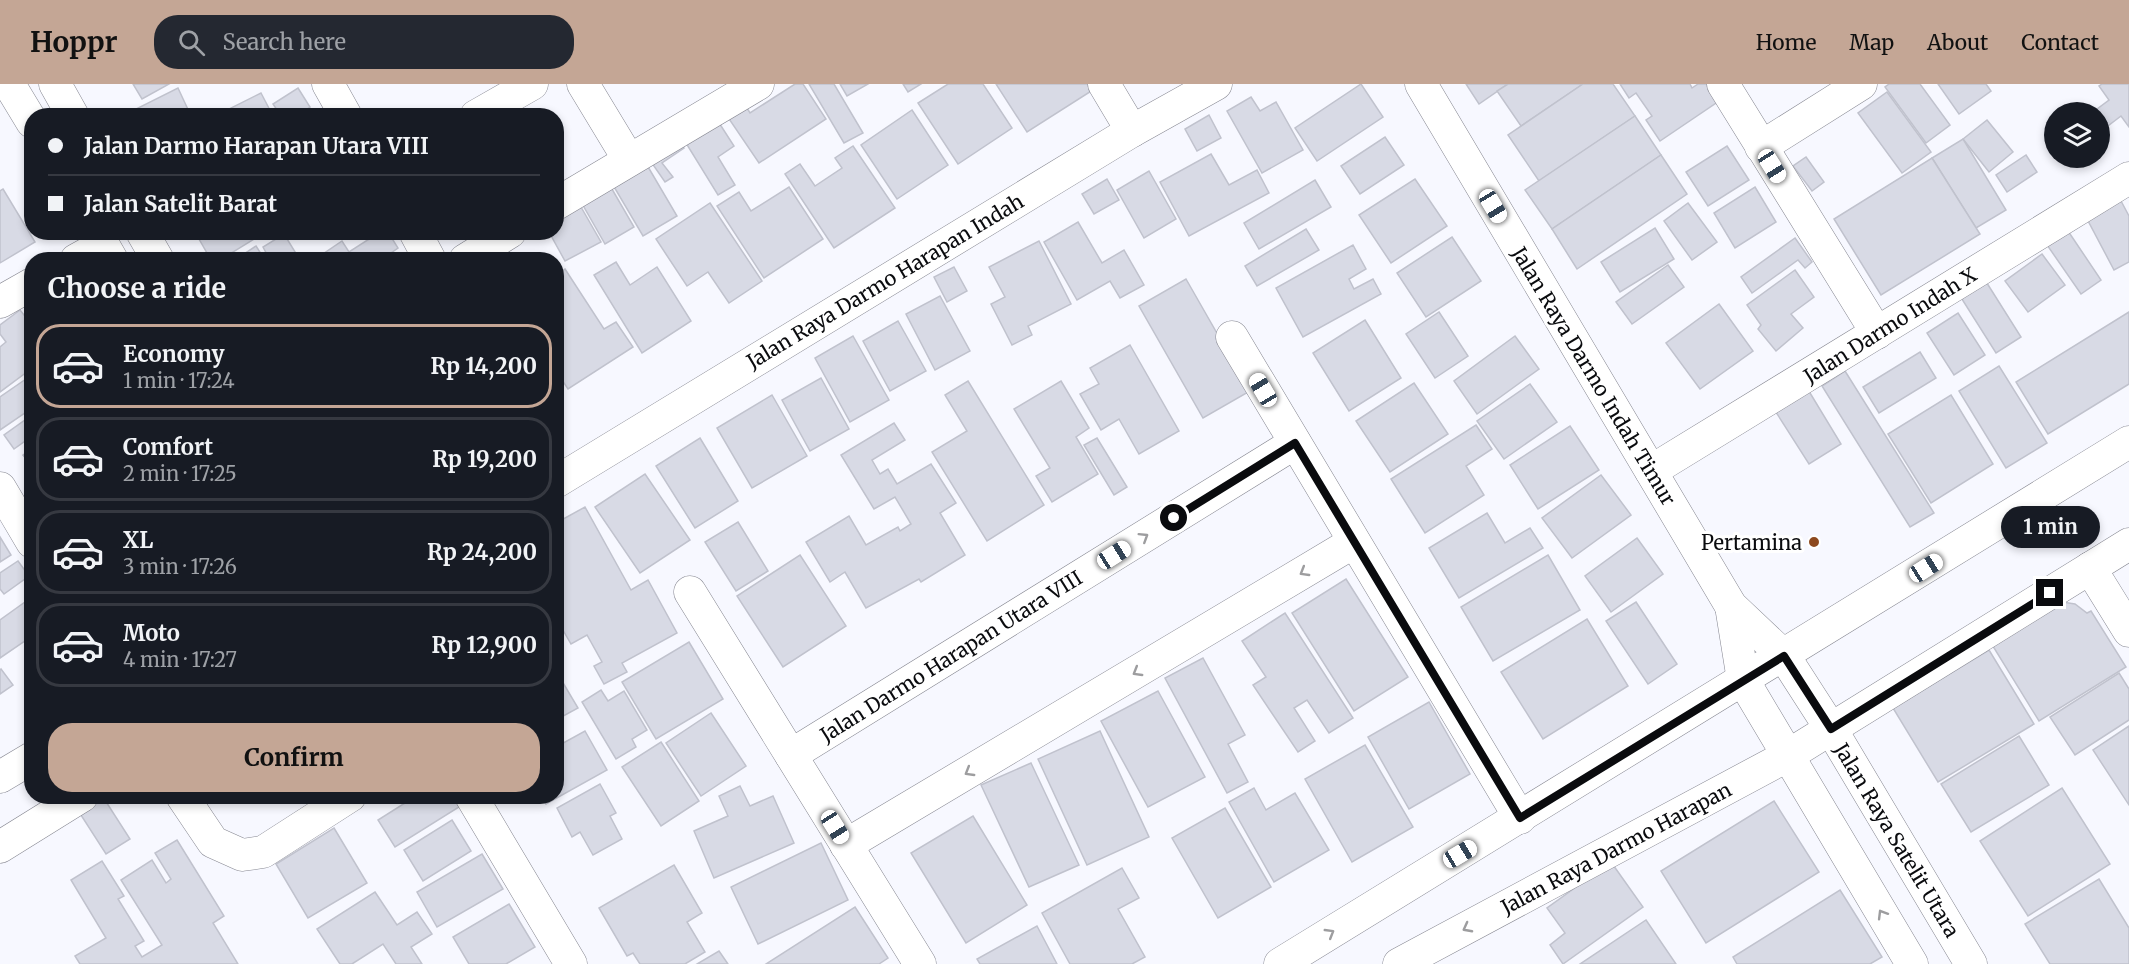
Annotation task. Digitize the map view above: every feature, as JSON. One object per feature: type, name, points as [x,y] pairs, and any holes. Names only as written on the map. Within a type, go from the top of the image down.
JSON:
[{"type":"street","points":[[9,84],[24,109]]},
{"type":"street","points":[[55,84],[68,108]]},
{"type":"street","points":[[328,84],[342,108]]},
{"type":"street","points":[[490,108],[532,84]]},
{"type":"street","points":[[583,84],[629,160]]},
{"type":"street","points":[[564,199],[758,84]]},
{"type":"street","points":[[1104,84],[1132,131]]},
{"type":"street","name":"Jalan Raya Darmo Harapan Indah","points":[[564,475],[1132,131],[1216,84]]},
{"type":"street","name":"Jalan Raya Darmo Indah Timur","points":[[1420,84],[1731,606],[1788,662]]},
{"type":"street","points":[[1723,84],[1877,333]]},
{"type":"street","points":[[1761,147],[1861,84]]},
{"type":"street","name":"Jalan Darmo Indah X","points":[[1651,471],[2129,178]]},
{"type":"street","points":[[478,252],[497,240]]},
{"type":"street","points":[[0,302],[24,288]]},
{"type":"street","points":[[1232,337],[1520,818]]},
{"type":"street","points":[[1280,964],[1520,818],[1788,662],[2129,442]]},
{"type":"street","name":"Jalan Darmo Harapan Utara VIII","points":[[790,754],[1295,443]]},
{"type":"street","points":[[0,488],[24,528]]},
{"type":"street","points":[[846,845],[1354,542]]},
{"type":"street","name":"Jalan Raya Darmo Harapan","points":[[1400,964],[1783,749],[1826,721],[2129,544]]},
{"type":"street","points":[[2090,568],[2129,631]]},
{"type":"street","points":[[690,592],[920,964]]},
{"type":"street","name":"Jalan Raya Darmo Indah Timur","points":[[1731,606],[1747,687]]},
{"type":"street","name":"Jalan Raya Satelit Utara","points":[[1788,662],[1826,721],[1971,964]]},
{"type":"street","points":[[1747,687],[1912,964]]},
{"type":"street","points":[[0,777],[24,763]]},
{"type":"street","points":[[0,847],[69,804]]},
{"type":"street","points":[[187,804],[213,842],[242,855],[263,852],[338,804]]},
{"type":"street","points":[[476,804],[571,964]]},
{"type":"building","points":[[133,84],[169,84],[142,99]]},
{"type":"building","points":[[795,84],[803,84],[826,119],[759,163],[723,110],[741,98],[750,113]]},
{"type":"building","points":[[809,84],[834,84],[863,133],[844,143]]},
{"type":"building","points":[[840,84],[868,84],[847,96]]},
{"type":"building","points":[[903,84],[921,84],[908,92]]},
{"type":"building","points":[[948,84],[983,84],[1012,128],[958,164],[918,103]]},
{"type":"building","points":[[996,84],[1093,84],[1096,88],[1027,132]]},
{"type":"building","points":[[1361,84],[1383,117],[1317,161],[1295,128]]},
{"type":"building","points":[[1466,84],[1508,84],[1479,104]]},
{"type":"building","points":[[1508,84],[1583,84],[1521,126],[1497,91]]},
{"type":"building","points":[[1583,84],[1613,84],[1635,116],[1539,181],[1508,135]]},
{"type":"building","points":[[1620,84],[1690,84],[1692,88],[1698,84],[1712,84],[1722,99],[1660,141],[1646,120],[1652,116],[1636,93],[1629,98]]},
{"type":"building","points":[[1889,84],[1920,84],[1950,125],[1926,143],[1885,87]]},
{"type":"building","points":[[1938,84],[1986,84],[1991,91],[1959,114]]},
{"type":"building","points":[[2129,84],[2129,127],[2121,116],[2110,124],[2110,102],[2106,102],[2109,100],[2099,86]]},
{"type":"building","points":[[178,88],[187,108],[138,108]]},
{"type":"building","points":[[298,88],[310,107],[276,108],[273,104]]},
{"type":"building","points":[[1887,92],[1931,152],[1902,173],[1858,113]]},
{"type":"building","points":[[261,93],[269,108],[231,108]]},
{"type":"building","points":[[1251,97],[1260,111],[1276,102],[1303,150],[1262,173],[1227,111]]},
{"type":"building","points":[[912,110],[948,165],[897,199],[861,145]]},
{"type":"building","points":[[714,115],[734,146],[718,157],[735,185],[718,195],[681,135]]},
{"type":"building","points":[[1209,115],[1221,138],[1197,151],[1185,129]]},
{"type":"building","points":[[1635,116],[1661,155],[1552,229],[1525,190]]},
{"type":"building","points":[[1987,120],[2013,152],[1989,172],[1963,139]]},
{"type":"building","points":[[675,136],[684,148],[662,163],[673,177],[665,182],[647,156]]},
{"type":"building","points":[[1385,137],[1404,165],[1360,194],[1341,166]]},
{"type":"building","points":[[1963,139],[2006,210],[1976,228],[1932,158]]},
{"type":"building","points":[[853,146],[895,208],[834,248],[785,174],[800,164],[815,186],[842,168],[835,158]]},
{"type":"building","points":[[1727,146],[1749,180],[1708,206],[1686,172]]},
{"type":"building","points":[[1211,154],[1229,185],[1257,170],[1269,193],[1189,236],[1160,182]]},
{"type":"building","points":[[1661,155],[1687,194],[1577,269],[1552,229]]},
{"type":"building","points":[[2026,155],[2037,172],[2007,192],[1996,175]]},
{"type":"building","points":[[1806,157],[1824,182],[1812,191],[1793,166]]},
{"type":"building","points":[[1932,158],[1980,234],[1881,295],[1834,219]]},
{"type":"building","points":[[644,160],[677,216],[643,236],[610,180]]},
{"type":"building","points":[[1149,171],[1176,219],[1144,238],[1117,190]]},
{"type":"building","points":[[605,177],[634,227],[605,244],[576,193]]},
{"type":"building","points":[[1107,179],[1119,200],[1094,214],[1082,194]]},
{"type":"building","points":[[1415,179],[1447,226],[1391,263],[1359,215]]},
{"type":"building","points":[[1315,180],[1331,207],[1259,249],[1244,223]]},
{"type":"building","points":[[789,187],[823,239],[764,278],[717,206],[739,192],[751,211]]},
{"type":"building","points":[[1755,187],[1776,222],[1735,248],[1714,213]]},
{"type":"building","points":[[3,189],[24,224],[24,240],[35,242],[0,263],[0,191]]},
{"type":"building","points":[[2120,199],[2129,216],[2129,262],[2114,270],[2086,217]]},
{"type":"building","points":[[577,200],[601,242],[565,261],[564,252],[560,252],[553,240],[564,240],[564,207]]},
{"type":"building","points":[[710,203],[762,281],[729,303],[708,272],[687,286],[656,239]]},
{"type":"building","points":[[1688,203],[1717,242],[1692,260],[1664,221]]},
{"type":"building","points":[[1078,222],[1102,263],[1124,250],[1144,285],[1120,298],[1110,281],[1077,300],[1044,242]]},
{"type":"building","points":[[1655,228],[1674,259],[1620,292],[1601,262]]},
{"type":"building","points":[[2066,228],[2101,280],[2081,294],[2045,242]]},
{"type":"building","points":[[1306,229],[1319,250],[1257,286],[1245,266]]},
{"type":"building","points":[[1452,237],[1481,281],[1426,317],[1397,273]]},
{"type":"building","points":[[1795,238],[1812,262],[1805,268],[1798,260],[1752,293],[1741,277]]},
{"type":"building","points":[[200,240],[252,240],[233,252],[206,252]]},
{"type":"building","points":[[274,240],[288,240],[295,252],[266,252],[263,247]]},
{"type":"building","points":[[368,240],[393,240],[398,248],[392,252],[349,252]]},
{"type":"building","points":[[342,241],[349,252],[326,252]]},
{"type":"building","points":[[1039,241],[1071,304],[1028,326],[1032,335],[1012,345],[991,304],[1005,297],[989,267]]},
{"type":"building","points":[[1353,245],[1366,269],[1349,279],[1354,289],[1373,279],[1381,294],[1303,337],[1276,288]]},
{"type":"building","points":[[256,246],[260,252],[247,252]]},
{"type":"building","points":[[2042,254],[2065,285],[2028,312],[2005,281]]},
{"type":"building","points":[[616,262],[630,285],[657,267],[691,321],[642,353],[594,275]]},
{"type":"building","points":[[1668,265],[1684,287],[1632,324],[1616,302]]},
{"type":"building","points":[[954,267],[967,291],[947,302],[934,277]]},
{"type":"building","points":[[564,270],[604,329],[616,322],[633,347],[568,389],[564,383]]},
{"type":"building","points":[[1795,270],[1814,297],[1791,314],[1803,328],[1776,351],[1758,329],[1761,325],[1747,305]]},
{"type":"building","points":[[1186,279],[1250,391],[1203,418],[1139,306]]},
{"type":"building","points":[[1985,280],[2021,337],[1996,353],[1960,296]]},
{"type":"building","points":[[940,296],[970,351],[935,370],[906,314]]},
{"type":"building","points":[[1719,304],[1753,351],[1700,389],[1666,343]]},
{"type":"building","points":[[20,310],[24,315],[24,374],[0,392],[0,347],[6,342],[0,334],[0,325]]},
{"type":"building","points":[[1439,312],[1468,356],[1435,378],[1406,334]]},
{"type":"building","points":[[2129,312],[2129,384],[2048,434],[2016,382]]},
{"type":"building","points":[[1958,313],[1985,355],[1954,375],[1927,333]]},
{"type":"building","points":[[1365,320],[1401,378],[1349,411],[1313,353]]},
{"type":"building","points":[[898,321],[926,371],[890,391],[863,341]]},
{"type":"building","points":[[853,336],[889,400],[850,422],[815,358]]},
{"type":"building","points":[[1515,336],[1539,369],[1477,414],[1454,381]]},
{"type":"building","points":[[1130,345],[1179,431],[1139,454],[1119,419],[1101,430],[1080,394],[1099,384],[1090,368]]},
{"type":"building","points":[[1920,352],[1936,378],[1879,413],[1863,387]]},
{"type":"building","points":[[1999,366],[2047,443],[2006,468],[1959,391]]},
{"type":"building","points":[[1845,371],[1934,513],[1910,527],[1822,386]]},
{"type":"building","points":[[821,378],[849,429],[810,451],[782,400]]},
{"type":"building","points":[[24,380],[24,414],[0,430],[0,397]]},
{"type":"building","points":[[968,381],[1044,505],[987,541],[932,452],[967,431],[945,395]]},
{"type":"building","points":[[1061,381],[1089,428],[1076,437],[1098,474],[1052,502],[1036,476],[1050,468],[1014,409]]},
{"type":"building","points":[[1414,383],[1448,434],[1390,472],[1356,421]]},
{"type":"building","points":[[1530,384],[1557,422],[1504,459],[1477,421]]},
{"type":"building","points":[[1807,388],[1841,444],[1809,464],[1774,409]]},
{"type":"building","points":[[772,395],[807,456],[752,488],[717,428]]},
{"type":"building","points":[[1951,395],[1993,464],[1931,503],[1888,434]]},
{"type":"building","points":[[24,421],[24,442],[14,449],[4,435]]},
{"type":"building","points":[[894,423],[905,440],[872,460],[880,474],[888,469],[897,484],[931,464],[956,503],[940,513],[965,555],[921,582],[919,579],[866,608],[845,572],[830,582],[806,542],[849,516],[866,545],[898,527],[900,531],[911,524],[895,497],[874,509],[841,455]]},
{"type":"building","points":[[1476,425],[1492,449],[1466,466],[1484,495],[1425,533],[1391,479]]},
{"type":"building","points":[[1570,426],[1599,470],[1538,509],[1510,465]]},
{"type":"building","points":[[700,438],[738,501],[695,528],[656,466]]},
{"type":"building","points":[[1097,438],[1127,487],[1114,495],[1084,445]]},
{"type":"building","points":[[645,474],[690,540],[640,573],[595,507]]},
{"type":"building","points":[[1601,475],[1631,515],[1572,558],[1542,518]]},
{"type":"building","points":[[585,507],[631,590],[648,580],[677,633],[622,663],[627,672],[604,684],[594,666],[602,662],[587,635],[571,644],[564,632],[564,519]]},
{"type":"building","points":[[1487,513],[1505,543],[1530,528],[1543,548],[1459,598],[1429,548]]},
{"type":"building","points":[[738,522],[768,571],[736,591],[705,542]]},
{"type":"building","points":[[0,537],[11,555],[0,562]]},
{"type":"building","points":[[1637,538],[1663,574],[1611,612],[1585,576]]},
{"type":"building","points":[[800,555],[846,626],[783,667],[737,596]]},
{"type":"building","points":[[1548,555],[1580,610],[1493,661],[1461,607]]},
{"type":"building","points":[[18,561],[24,569],[24,580],[4,594],[0,589],[0,573]]},
{"type":"building","points":[[1346,579],[1408,677],[1354,711],[1292,613]]},
{"type":"building","points":[[1636,602],[1677,664],[1648,684],[1606,621]]},
{"type":"building","points":[[2062,602],[2075,604],[2087,613],[2091,611],[2126,667],[2039,721],[1991,643]]},
{"type":"building","points":[[24,603],[24,642],[0,658],[0,620]]},
{"type":"building","points":[[1285,613],[1353,718],[1329,733],[1307,700],[1294,708],[1315,741],[1298,752],[1253,685],[1266,677],[1242,641]]},
{"type":"building","points":[[1587,619],[1628,686],[1543,739],[1501,672]]},
{"type":"building","points":[[689,642],[723,699],[656,739],[622,682]]},
{"type":"building","points":[[1989,650],[2034,724],[1938,782],[1893,708]]},
{"type":"building","points":[[1203,658],[1245,735],[1228,744],[1248,782],[1227,793],[1165,678]]},
{"type":"building","points":[[0,670],[13,685],[0,694]]},
{"type":"building","points":[[2119,673],[2129,689],[2129,720],[2075,755],[2050,717]]},
{"type":"building","points":[[564,684],[578,708],[564,716]]},
{"type":"building","points":[[601,690],[608,701],[624,691],[647,730],[632,739],[636,747],[616,759],[582,702]]},
{"type":"building","points":[[1158,691],[1205,777],[1148,807],[1101,721]]},
{"type":"building","points":[[1429,702],[1470,774],[1409,809],[1368,737]]},
{"type":"building","points":[[711,713],[746,766],[701,796],[666,743]]},
{"type":"building","points":[[2129,726],[2129,805],[2093,750]]},
{"type":"building","points":[[585,731],[607,770],[564,794],[564,743]]},
{"type":"building","points":[[1100,731],[1149,837],[1087,865],[1038,759]]},
{"type":"building","points":[[2019,736],[2049,785],[1971,832],[1941,784]]},
{"type":"building","points":[[661,742],[699,801],[661,826],[622,767]]},
{"type":"building","points":[[1365,745],[1413,827],[1352,862],[1305,779]]},
{"type":"building","points":[[1031,763],[1079,865],[1029,887],[981,785]]},
{"type":"building","points":[[600,784],[616,813],[610,816],[622,839],[593,855],[580,832],[572,837],[557,808]]},
{"type":"building","points":[[740,786],[750,806],[773,796],[794,843],[714,878],[694,831],[728,816],[719,796]]},
{"type":"building","points":[[1254,788],[1266,810],[1295,793],[1329,850],[1274,882],[1229,802]]},
{"type":"building","points":[[2062,788],[2110,864],[2028,916],[1980,841]]},
{"type":"building","points":[[1774,801],[1819,872],[1706,943],[1661,871]]},
{"type":"building","points":[[92,804],[108,804],[130,839],[106,854],[79,812]]},
{"type":"building","points":[[403,804],[457,804],[459,807],[395,847],[378,820]]},
{"type":"building","points":[[1225,808],[1271,887],[1218,918],[1172,838]]},
{"type":"building","points":[[973,816],[1027,905],[966,943],[911,853]]},
{"type":"building","points":[[452,820],[471,851],[423,881],[404,850]]},
{"type":"building","points":[[334,828],[367,883],[308,918],[276,864]]},
{"type":"building","points":[[177,840],[224,916],[213,923],[238,964],[80,964],[75,956],[106,938],[71,880],[102,861],[124,896],[118,899],[144,941],[135,946],[142,957],[162,945],[121,880],[152,860],[166,883],[171,879],[155,853]]},
{"type":"building","points":[[821,843],[848,900],[758,944],[731,887]]},
{"type":"building","points":[[482,854],[503,889],[437,927],[417,892]]},
{"type":"building","points":[[1611,862],[1643,907],[1563,964],[1550,945],[1565,933],[1547,908]]},
{"type":"building","points":[[674,865],[702,913],[687,922],[705,952],[685,964],[640,964],[633,953],[627,956],[599,908]]},
{"type":"building","points":[[1122,868],[1139,898],[1118,909],[1145,957],[1132,964],[1070,964],[1042,913]]},
{"type":"building","points":[[2099,879],[2129,928],[2129,964],[2050,964],[2025,924]]},
{"type":"building","points":[[1840,890],[1882,957],[1870,964],[1737,964],[1733,957]]},
{"type":"building","points":[[375,892],[397,925],[417,912],[432,934],[411,947],[422,964],[396,964],[383,944],[352,964],[340,964],[317,929]]},
{"type":"building","points":[[509,904],[535,947],[506,964],[469,964],[453,937]]},
{"type":"building","points":[[855,907],[888,958],[879,964],[766,964]]},
{"type":"building","points":[[1646,920],[1676,964],[1580,964]]},
{"type":"building","points":[[1037,926],[1057,964],[980,964],[977,959]]},
{"type":"building","points":[[719,951],[728,964],[697,964]]},
{"type":"place","name":"Pertamina","points":[[1814,542]]},
{"type":"route","points":[[1174,518],[1295,443],[1520,818],[1784,656],[1831,729],[2050,593]]}]
